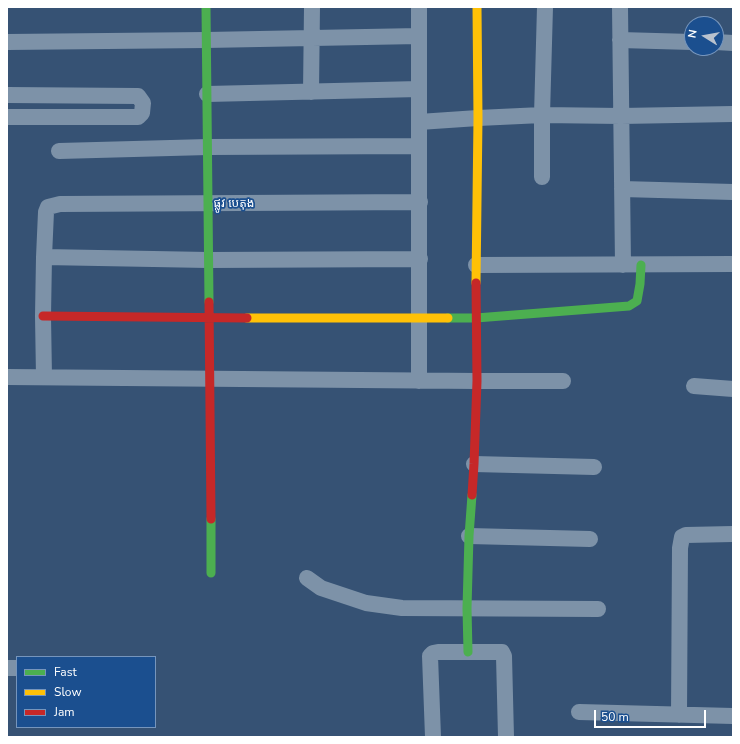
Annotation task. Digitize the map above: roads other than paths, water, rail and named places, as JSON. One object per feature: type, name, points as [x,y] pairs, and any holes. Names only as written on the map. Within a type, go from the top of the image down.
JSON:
[{"type":"street","points":[[206,7],[212,573]]},
{"type":"street","points":[[311,92],[312,7]]},
{"type":"street","points":[[419,7],[419,381]]},
{"type":"street","points":[[468,652],[467,608],[469,536],[474,464],[477,381],[477,7]]},
{"type":"street","points":[[542,177],[545,7]]},
{"type":"street","points":[[620,7],[623,265]]},
{"type":"street","points":[[7,42],[419,36]]},
{"type":"street","points":[[620,40],[684,42]]},
{"type":"street","points":[[207,94],[419,89]]},
{"type":"street","points":[[7,95],[138,96],[143,102],[142,113],[138,117],[7,118]]},
{"type":"street","points":[[419,122],[542,115],[621,116],[733,114]]},
{"type":"street","points":[[59,151],[208,147],[419,146]]},
{"type":"street","points":[[622,189],[733,192]]},
{"type":"street","name":"ផ្លូវ បេតុង","points":[[44,257],[46,212],[48,207],[60,204],[420,202]]},
{"type":"street","points":[[44,377],[44,257],[208,260],[420,259]]},
{"type":"street","points":[[476,265],[733,264]]},
{"type":"street","points":[[43,316],[209,318],[476,318],[629,306],[637,301],[641,265]]},
{"type":"street","points":[[7,377],[563,381]]},
{"type":"street","points":[[694,386],[733,389]]},
{"type":"street","points":[[474,464],[594,467]]},
{"type":"street","points":[[679,715],[680,548],[682,538],[686,536],[733,534]]},
{"type":"street","points":[[469,536],[590,539]]},
{"type":"street","points":[[307,578],[320,588],[366,603],[402,608],[598,609]]},
{"type":"street","points":[[433,737],[430,656],[433,653],[438,652],[502,652],[504,656],[506,737]]},
{"type":"street","points":[[579,712],[733,716]]}]
